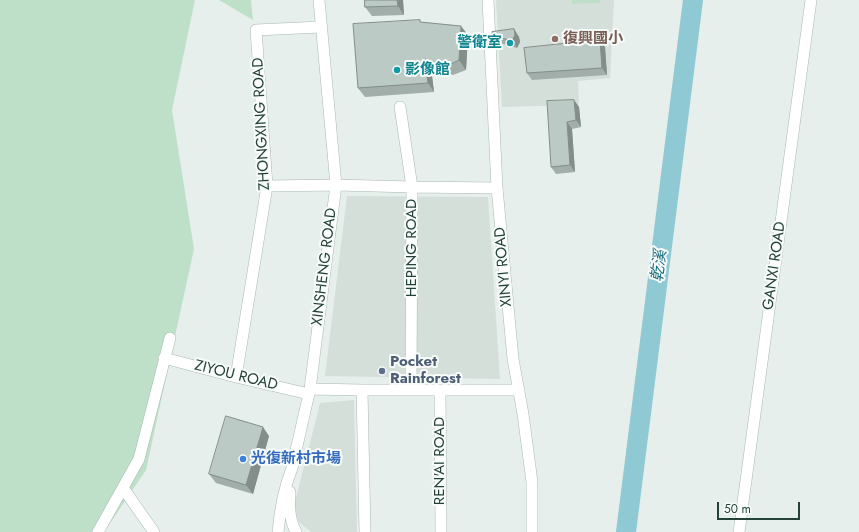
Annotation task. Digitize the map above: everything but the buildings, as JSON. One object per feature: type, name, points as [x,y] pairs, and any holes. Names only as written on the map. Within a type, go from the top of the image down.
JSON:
[{"type":"street","name":"XINSHENG ROAD","points":[[296,532],[291,523],[289,504],[292,468],[310,392],[336,185],[319,0]]},
{"type":"street","name":"XINYI ROAD","points":[[488,0],[497,188],[513,359],[523,414],[532,482],[532,532]]},
{"type":"street","name":"GANXI ROAD","points":[[739,532],[811,0]]},
{"type":"street","name":"ZHONGXING ROAD","points":[[236,377],[267,186],[256,30],[321,27]]},
{"type":"street","name":"HEPING ROAD","points":[[400,106],[412,187],[411,390]]},
{"type":"street","points":[[267,186],[336,185],[497,188]]},
{"type":"street","points":[[98,532],[139,459],[170,338]]},
{"type":"street","name":"ZIYOU ROAD","points":[[164,358],[236,377],[310,392],[362,390],[518,390]]},
{"type":"street","points":[[362,390],[365,532]]},
{"type":"street","name":"REN'AI ROAD","points":[[440,390],[441,532]]},
{"type":"street","points":[[278,532],[280,512],[288,476],[292,468]]},
{"type":"street","points":[[123,488],[154,532]]},
{"type":"shaded area","name":"復興國小","points":[[496,0],[614,0],[610,78],[578,81],[579,105],[502,107]]},
{"type":"shaded area","points":[[347,196],[488,197],[500,379],[325,376]]},
{"type":"shaded area","points":[[354,400],[357,532],[311,532],[299,522],[294,506],[320,403]]},
{"type":"green space","points":[[0,0],[195,0],[172,110],[194,249],[146,470],[104,532],[0,532]]},
{"type":"green space","points":[[219,0],[251,0],[253,20]]},
{"type":"green space","points":[[572,0],[600,0],[600,3],[572,4]]},
{"type":"waterway","name":"乾溪","points":[[626,532],[693,0]]},
{"type":"place","name":"復興國小","points":[[555,39]]},
{"type":"place","name":"警衛室","points":[[510,43]]},
{"type":"place","name":"影像館","points":[[397,70]]},
{"type":"place","name":"Pocket Rainforest","points":[[382,371]]},
{"type":"place","name":"光復新村市場","points":[[243,459]]}]
